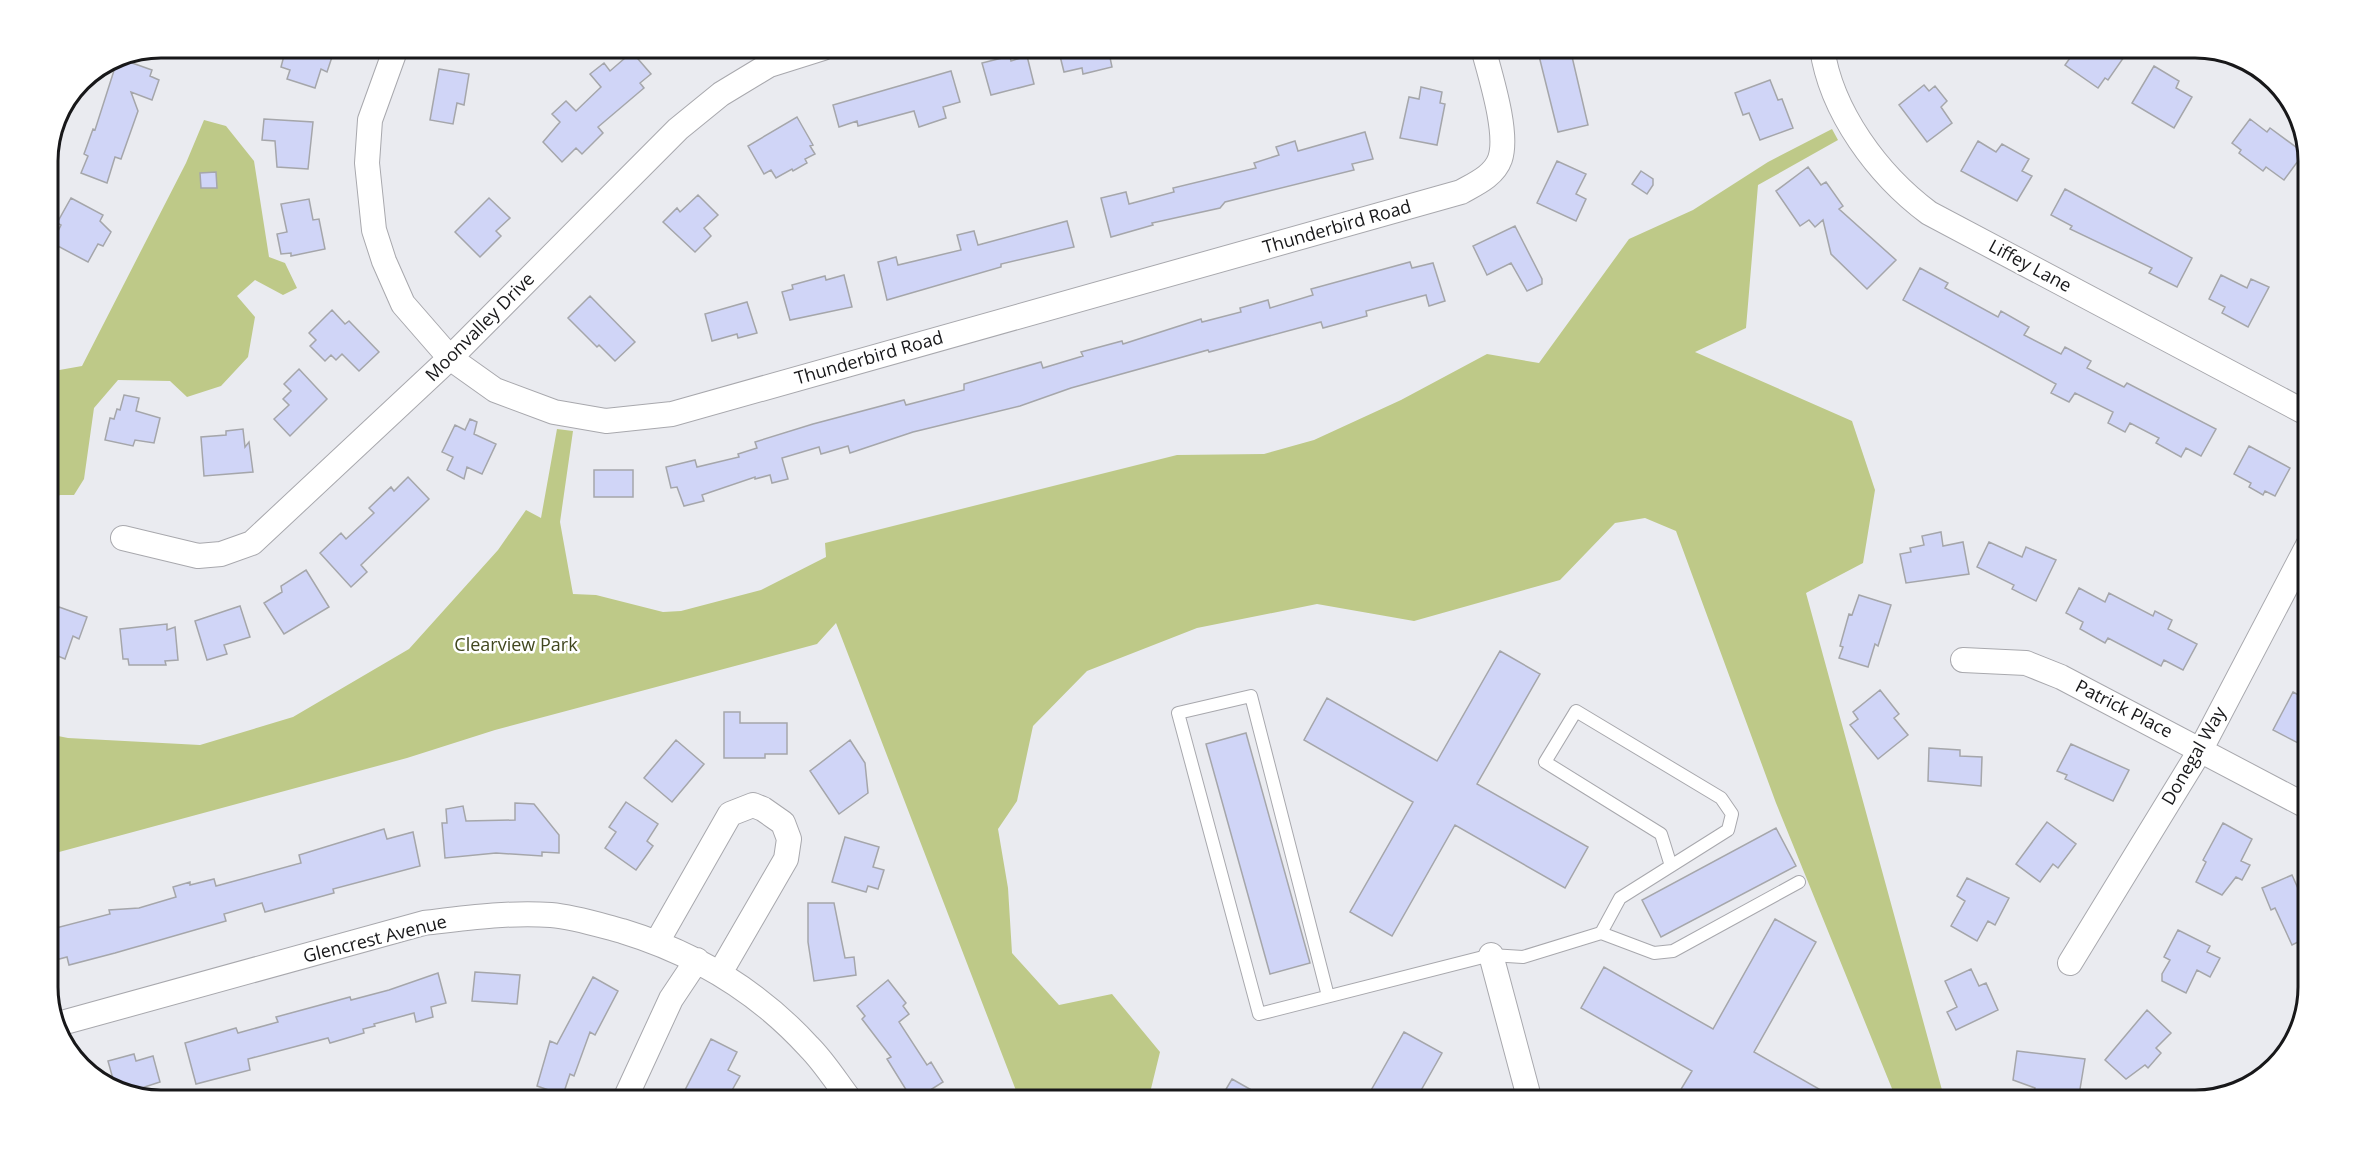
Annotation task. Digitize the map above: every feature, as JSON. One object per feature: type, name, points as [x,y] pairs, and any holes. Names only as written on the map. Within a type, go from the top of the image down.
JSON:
[{"type":"street","name":"Thunderbird Road","points":[[392,58],[370,120],[367,163],[374,230],[384,261],[403,304],[450,358],[495,390],[554,412],[606,421],[672,414],[1461,192],[1488,176],[1500,160],[1502,136],[1485,58]]},
{"type":"street","name":"Moonvalley Drive","points":[[123,538],[198,556],[221,554],[252,543],[450,358],[678,129],[721,94],[769,65],[791,58]]},
{"type":"street","name":"Liffey Lane","points":[[1825,58],[1838,104],[1875,160],[1909,198],[1929,213],[2297,408]]},
{"type":"street","name":"Donegal Way","points":[[2070,963],[2200,748],[2297,565]]},
{"type":"street","name":"Patrick Place","points":[[1964,660],[2026,663],[2061,677],[2200,748],[2298,801]]},
{"type":"street","points":[[657,942],[730,814],[753,806],[763,809],[783,823],[789,839],[786,859],[720,974]]},
{"type":"street","name":"Glencrest Avenue","points":[[65,1022],[424,923],[478,916],[552,915],[596,924],[657,942],[697,960],[764,1003],[810,1048],[842,1090]]},
{"type":"street","points":[[1491,955],[1527,1090]]},
{"type":"street","points":[[629,1090],[671,999],[697,960]]},
{"type":"lane","points":[[1328,996],[1251,696],[1178,713],[1259,1014],[1491,955],[1523,957],[1601,933],[1654,953],[1673,951],[1799,882]]},
{"type":"lane","points":[[1601,933],[1620,898],[1671,866],[1728,830],[1732,814],[1721,798],[1576,711],[1545,762],[1661,834],[1671,866]]},
{"type":"green space","points":[[204,120],[226,126],[254,161],[269,257],[285,263],[297,288],[283,295],[255,280],[237,296],[255,317],[248,357],[221,386],[187,397],[170,381],[118,380],[94,408],[84,479],[74,495],[59,496],[59,370],[82,366],[186,163]]},
{"type":"green space","name":"Clearview Park","points":[[1832,129],[1838,140],[1758,185],[1746,328],[1695,352],[1852,421],[1875,490],[1863,563],[1806,593],[1942,1090],[1893,1090],[1776,803],[1676,531],[1645,518],[1615,523],[1560,580],[1414,621],[1317,604],[1197,628],[1087,671],[1033,726],[1017,801],[998,829],[1008,888],[1012,953],[1059,1005],[1112,994],[1160,1052],[1151,1090],[1016,1090],[836,623],[817,644],[495,730],[407,758],[59,852],[59,736],[200,745],[293,717],[409,649],[498,550],[526,510],[541,518],[557,429],[573,431],[560,522],[573,594],[596,595],[663,612],[681,611],[761,590],[826,557],[825,543],[1177,455],[1264,454],[1314,440],[1401,400],[1487,354],[1539,363],[1629,239],[1693,210],[1768,162]]},
{"type":"building","points":[[283,58],[332,58],[327,72],[321,69],[315,88],[287,79],[290,70],[281,67]]},
{"type":"building","points":[[625,58],[637,58],[651,74],[640,83],[644,88],[598,127],[603,133],[582,154],[576,148],[562,162],[543,142],[560,122],[552,114],[566,101],[576,111],[601,87],[590,74],[604,63],[610,71]]},
{"type":"building","points":[[1002,58],[1010,58],[1011,61],[1028,58],[1034,84],[991,95],[982,63]]},
{"type":"building","points":[[1060,58],[1110,58],[1112,67],[1083,74],[1082,68],[1064,72]]},
{"type":"building","points":[[1540,58],[1572,58],[1588,125],[1558,132]]},
{"type":"building","points":[[2070,58],[2123,58],[2108,80],[2105,78],[2098,88],[2065,65]]},
{"type":"building","points":[[132,63],[152,70],[150,76],[159,80],[152,100],[131,92],[138,111],[121,159],[115,157],[107,183],[81,173],[88,156],[84,154],[93,129],[95,130],[114,70]]},
{"type":"building","points":[[2154,66],[2179,81],[2176,88],[2192,97],[2174,128],[2132,103]]},
{"type":"building","points":[[439,69],[469,74],[464,105],[457,103],[453,124],[430,120]]},
{"type":"building","points":[[951,71],[960,102],[943,107],[946,118],[919,127],[914,111],[858,126],[857,121],[839,127],[833,105]]},
{"type":"building","points":[[1770,80],[1778,100],[1782,99],[1793,128],[1760,140],[1749,113],[1743,115],[1735,93]]},
{"type":"building","points":[[1924,85],[1929,91],[1935,86],[1947,101],[1941,107],[1952,123],[1927,142],[1899,105]]},
{"type":"building","points":[[1421,87],[1442,92],[1440,103],[1445,104],[1437,145],[1400,138],[1409,97],[1419,99]]},
{"type":"building","points":[[797,117],[813,145],[810,146],[815,154],[805,159],[807,163],[776,178],[771,170],[764,174],[748,146]]},
{"type":"building","points":[[264,119],[313,122],[308,169],[277,167],[275,141],[262,140]]},
{"type":"building","points":[[2250,119],[2267,132],[2270,128],[2296,147],[2297,162],[2284,180],[2266,167],[2263,171],[2239,153],[2241,150],[2232,143]]},
{"type":"building","points":[[1365,132],[1373,159],[1352,164],[1354,170],[1225,202],[1220,208],[1152,223],[1153,225],[1111,237],[1101,198],[1126,192],[1129,204],[1174,192],[1173,188],[1256,168],[1254,163],[1279,155],[1276,147],[1295,141],[1298,151]]},
{"type":"building","points":[[1978,141],[1996,152],[2002,144],[2029,159],[2022,171],[2032,176],[2017,201],[1961,171]]},
{"type":"building","points":[[1557,161],[1586,174],[1576,194],[1586,199],[1576,221],[1537,203]]},
{"type":"building","points":[[1808,167],[1821,185],[1826,182],[1843,206],[1839,209],[1896,260],[1867,289],[1831,254],[1823,220],[1815,227],[1809,220],[1800,226],[1776,191]]},
{"type":"building","points":[[1641,171],[1653,179],[1653,185],[1647,194],[1632,184]]},
{"type":"building","points":[[216,172],[217,188],[201,188],[200,173]]},
{"type":"building","points":[[2065,189],[2192,258],[2177,287],[2149,273],[2152,268],[2070,229],[2072,226],[2051,215]]},
{"type":"building","points":[[698,195],[718,215],[704,228],[711,236],[695,252],[663,222],[677,208],[680,212]]},
{"type":"building","points":[[71,198],[103,215],[100,221],[111,232],[103,246],[98,244],[88,262],[59,247],[61,225],[59,219]]},
{"type":"building","points":[[489,198],[510,218],[496,231],[501,236],[480,257],[455,232]]},
{"type":"building","points":[[309,199],[313,220],[319,219],[325,249],[291,256],[291,253],[281,254],[277,234],[287,232],[281,204]]},
{"type":"building","points":[[1067,221],[1074,247],[1001,264],[1001,267],[887,300],[878,262],[896,257],[898,265],[961,250],[957,235],[974,231],[978,245]]},
{"type":"building","points":[[1515,226],[1542,279],[1542,284],[1527,291],[1511,263],[1487,275],[1473,246]]},
{"type":"building","points":[[1410,262],[1412,268],[1433,263],[1445,301],[1429,306],[1426,295],[1366,311],[1367,316],[1323,328],[1321,322],[1209,352],[1208,350],[1071,388],[1020,406],[913,432],[850,453],[848,446],[821,454],[819,447],[782,458],[788,479],[772,483],[770,475],[755,479],[755,477],[702,495],[704,501],[684,506],[677,487],[671,488],[666,467],[695,460],[697,467],[739,457],[738,454],[757,448],[755,442],[813,424],[904,400],[906,405],[964,390],[964,384],[1041,362],[1043,368],[1083,356],[1081,352],[1122,341],[1123,344],[1201,319],[1202,322],[1241,312],[1240,308],[1268,300],[1270,308],[1313,295],[1311,289]]},
{"type":"building","points":[[1920,268],[1948,283],[1945,288],[1998,317],[2001,311],[2029,327],[2024,335],[2061,354],[2065,347],[2091,361],[2087,368],[2124,387],[2127,383],[2216,429],[2201,456],[2186,448],[2181,457],[2156,443],[2159,438],[2130,423],[2125,432],[2108,423],[2113,412],[2075,393],[2069,402],[2051,393],[2056,384],[1903,300]]},
{"type":"building","points":[[844,275],[852,307],[790,320],[782,292],[793,289],[792,285],[825,276],[826,280]]},
{"type":"building","points":[[2221,275],[2247,288],[2251,279],[2269,287],[2248,327],[2222,313],[2225,307],[2209,299]]},
{"type":"building","points":[[590,296],[635,342],[615,361],[599,345],[597,347],[568,318]]},
{"type":"building","points":[[747,302],[757,333],[738,338],[737,334],[712,341],[705,314]]},
{"type":"building","points":[[332,310],[345,324],[349,321],[379,352],[359,371],[342,354],[336,360],[331,355],[325,361],[310,346],[316,340],[309,333]]},
{"type":"building","points":[[299,369],[327,399],[290,436],[274,419],[289,405],[283,399],[291,391],[284,384]]},
{"type":"building","points":[[124,395],[139,398],[136,411],[160,418],[154,443],[135,440],[133,446],[105,440],[110,418],[114,419],[117,409],[120,410]]},
{"type":"building","points":[[470,419],[477,422],[474,434],[496,444],[482,474],[467,467],[464,479],[447,470],[453,457],[442,452],[455,425],[465,430]]},
{"type":"building","points":[[243,429],[245,447],[249,442],[253,472],[204,476],[201,437],[226,435],[226,431]]},
{"type":"building","points":[[2249,446],[2290,468],[2275,496],[2265,491],[2263,495],[2249,487],[2251,483],[2234,474]]},
{"type":"building","points":[[594,470],[633,470],[633,497],[594,497]]},
{"type":"building","points":[[408,477],[429,499],[361,565],[367,572],[351,587],[320,553],[341,533],[346,539],[374,513],[369,508],[391,487],[394,491]]},
{"type":"building","points":[[1941,532],[1943,546],[1963,542],[1969,574],[1906,583],[1900,554],[1911,552],[1910,548],[1924,545],[1922,536]]},
{"type":"building","points":[[1989,542],[2022,557],[2026,547],[2056,560],[2036,601],[2012,589],[2014,585],[1977,567]]},
{"type":"building","points":[[306,570],[329,607],[284,634],[264,603],[282,592],[281,586]]},
{"type":"building","points":[[2079,588],[2105,602],[2109,593],[2153,616],[2155,611],[2172,620],[2168,629],[2197,644],[2183,670],[2164,660],[2161,666],[2108,638],[2105,643],[2080,629],[2083,622],[2066,613]]},
{"type":"building","points":[[1859,595],[1891,605],[1878,646],[1875,644],[1868,667],[1839,658],[1849,614],[1852,615]]},
{"type":"building","points":[[240,606],[250,637],[224,645],[227,654],[207,660],[195,621]]},
{"type":"building","points":[[59,607],[87,617],[79,639],[73,636],[65,659],[59,657]]},
{"type":"building","points":[[167,624],[167,630],[175,627],[178,660],[165,661],[166,665],[129,665],[128,659],[123,659],[120,629]]},
{"type":"building","points":[[1500,651],[1540,674],[1477,784],[1588,847],[1565,888],[1455,825],[1392,936],[1350,912],[1413,802],[1304,740],[1327,698],[1437,761]]},
{"type":"building","points":[[1880,690],[1899,714],[1894,718],[1908,735],[1878,759],[1850,725],[1858,719],[1853,712]]},
{"type":"building","points":[[2293,692],[2298,694],[2298,743],[2273,730]]},
{"type":"building","points":[[724,712],[740,712],[740,723],[787,723],[787,754],[765,754],[765,758],[724,758]]},
{"type":"building","points":[[1246,733],[1310,963],[1270,974],[1206,744]]},
{"type":"building","points":[[676,740],[704,764],[672,802],[644,778]]},
{"type":"building","points":[[850,740],[865,763],[868,793],[839,814],[810,771]]},
{"type":"building","points":[[2071,744],[2129,770],[2113,801],[2065,779],[2067,775],[2057,771]]},
{"type":"building","points":[[1929,748],[1960,750],[1960,756],[1982,757],[1981,786],[1928,781]]},
{"type":"building","points":[[626,802],[658,824],[647,841],[653,846],[636,870],[605,848],[616,832],[609,827]]},
{"type":"building","points":[[515,803],[534,804],[559,835],[559,853],[542,852],[542,856],[496,853],[445,858],[442,823],[447,823],[446,809],[463,806],[466,821],[515,820]]},
{"type":"building","points":[[2047,822],[2076,844],[2058,868],[2053,864],[2040,882],[2016,864]]},
{"type":"building","points":[[2223,823],[2252,839],[2241,861],[2250,865],[2242,880],[2236,877],[2222,895],[2196,882],[2206,862],[2203,860]]},
{"type":"building","points":[[1776,828],[1796,866],[1661,937],[1642,900]]},
{"type":"building","points":[[384,829],[387,839],[413,832],[420,866],[333,889],[334,893],[265,912],[262,903],[224,914],[226,921],[69,965],[67,957],[59,959],[59,927],[110,914],[109,910],[139,908],[176,897],[173,887],[190,882],[190,885],[214,879],[216,886],[301,863],[299,855]]},
{"type":"building","points":[[845,837],[879,847],[873,867],[884,870],[878,889],[868,886],[866,892],[832,882]]},
{"type":"building","points":[[2292,875],[2298,888],[2298,942],[2292,945],[2275,908],[2271,910],[2262,888]]},
{"type":"building","points":[[1967,878],[2009,898],[1995,925],[1988,921],[1977,941],[1951,926],[1965,901],[1957,896]]},
{"type":"building","points":[[808,903],[834,903],[845,958],[854,957],[856,975],[814,981],[808,942]]},
{"type":"building","points":[[1775,919],[1816,942],[1754,1052],[1821,1090],[1681,1090],[1692,1071],[1581,1008],[1604,967],[1713,1029]]},
{"type":"building","points":[[2178,930],[2210,946],[2207,952],[2220,958],[2210,977],[2197,970],[2186,993],[2162,981],[2162,974],[2170,960],[2164,957]]},
{"type":"building","points":[[1971,969],[1979,986],[1986,983],[1998,1010],[1956,1030],[1947,1012],[1957,1007],[1945,981]]},
{"type":"building","points":[[475,972],[520,975],[517,1004],[472,1001]]},
{"type":"building","points":[[438,973],[446,1003],[431,1007],[433,1017],[416,1022],[414,1013],[374,1024],[375,1026],[363,1029],[364,1033],[330,1043],[328,1038],[248,1059],[250,1070],[196,1084],[185,1043],[236,1028],[238,1033],[278,1022],[276,1017],[350,997],[351,1000],[389,990]]},
{"type":"building","points":[[593,977],[618,991],[595,1035],[590,1032],[574,1076],[570,1074],[565,1090],[549,1090],[537,1086],[550,1041],[557,1044]]},
{"type":"building","points":[[888,980],[906,1003],[903,1006],[909,1014],[899,1022],[927,1065],[931,1062],[943,1082],[930,1090],[906,1090],[887,1059],[891,1057],[862,1019],[865,1016],[857,1006]]},
{"type":"building","points":[[2147,1010],[2171,1033],[2156,1048],[2161,1053],[2148,1068],[2145,1065],[2126,1079],[2105,1060]]},
{"type":"building","points":[[1404,1032],[1442,1053],[1421,1090],[1371,1090]]},
{"type":"building","points":[[711,1039],[737,1052],[728,1070],[740,1076],[732,1090],[685,1090]]},
{"type":"building","points":[[2017,1051],[2085,1059],[2080,1090],[2034,1090],[2035,1088],[2013,1080]]},
{"type":"building","points":[[134,1054],[136,1061],[153,1056],[160,1082],[141,1088],[116,1080],[113,1078],[108,1061]]},
{"type":"building","points":[[1232,1079],[1252,1090],[1226,1090]]}]
